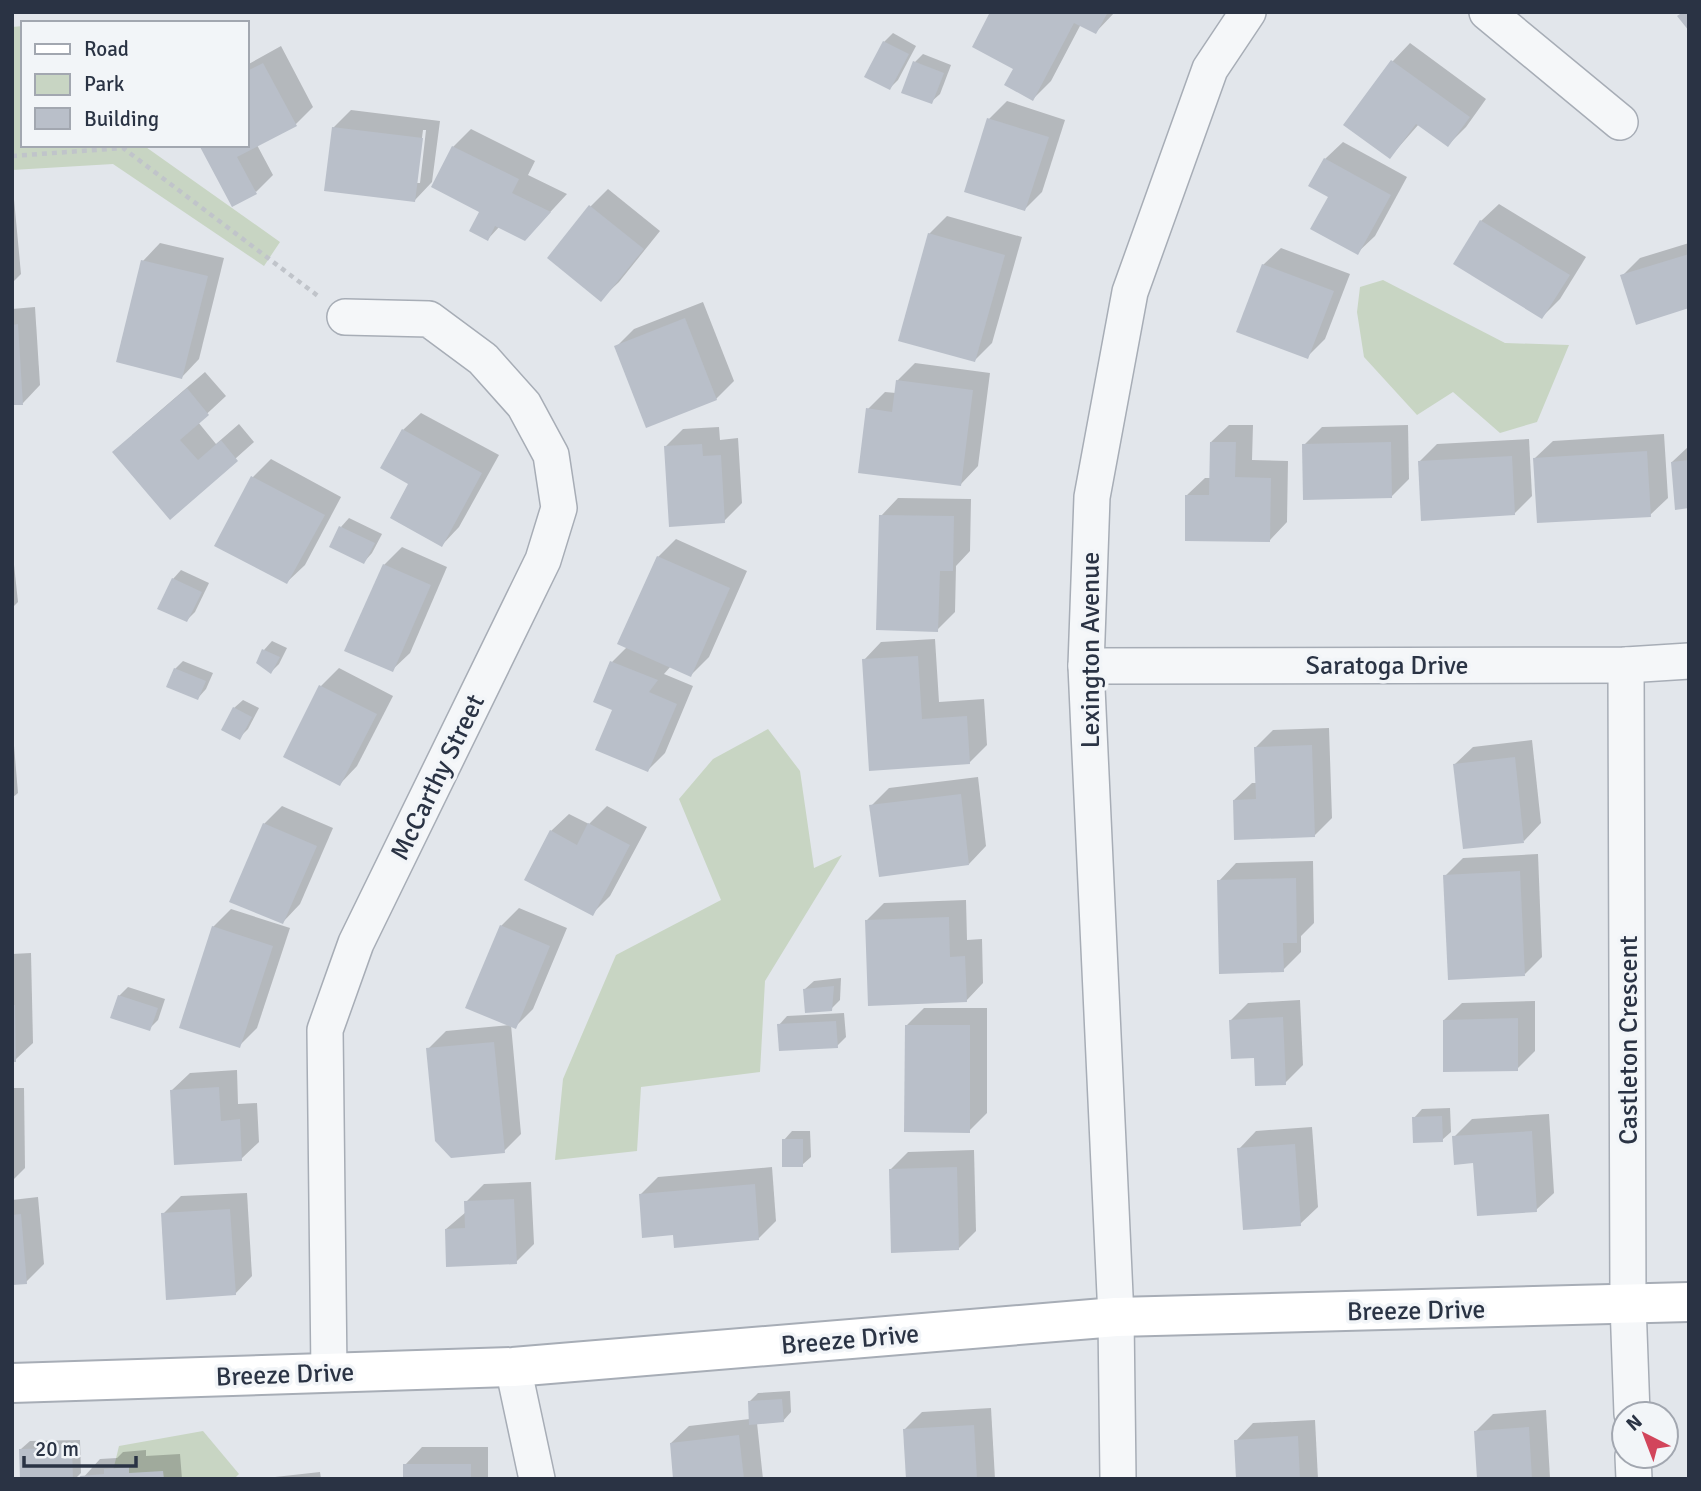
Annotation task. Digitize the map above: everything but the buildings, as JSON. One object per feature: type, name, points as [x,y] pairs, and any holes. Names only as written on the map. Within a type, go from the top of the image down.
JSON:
[{"type":"street","name":"Lexington Avenue","points":[[1118,1479],[1116,1317],[1086,666],[1092,497],[1130,292],[1210,69],[1248,12]]},
{"type":"street","points":[[1487,12],[1620,122]]},
{"type":"street","name":"McCarthy Street","points":[[329,1373],[325,1030],[356,943],[543,560],[559,508],[551,455],[524,405],[482,359],[429,319],[345,317]]},
{"type":"street","name":"Saratoga Drive","points":[[1086,666],[1626,665],[1689,661]]},
{"type":"street","name":"Castleton Crescent","points":[[1626,665],[1628,1304],[1631,1400]]},
{"type":"street","name":"Breeze Drive","points":[[12,1383],[513,1367],[1116,1317],[1689,1301]]},
{"type":"street","points":[[513,1367],[537,1479]]},
{"type":"path","points":[[12,156],[123,148],[282,266],[345,317]]},
{"type":"green space","points":[[21,26],[21,147],[146,147],[280,242],[264,266],[113,164],[12,170],[12,27]]},
{"type":"green space","points":[[1383,280],[1505,343],[1569,345],[1537,422],[1500,433],[1453,392],[1417,415],[1364,357],[1357,312],[1360,287]]},
{"type":"green space","points":[[768,729],[800,771],[814,868],[842,855],[765,981],[760,1072],[641,1087],[637,1151],[555,1160],[563,1079],[616,955],[721,900],[679,799],[713,759]]},
{"type":"green space","points":[[203,1431],[239,1474],[234,1479],[111,1479],[119,1446]]}]
